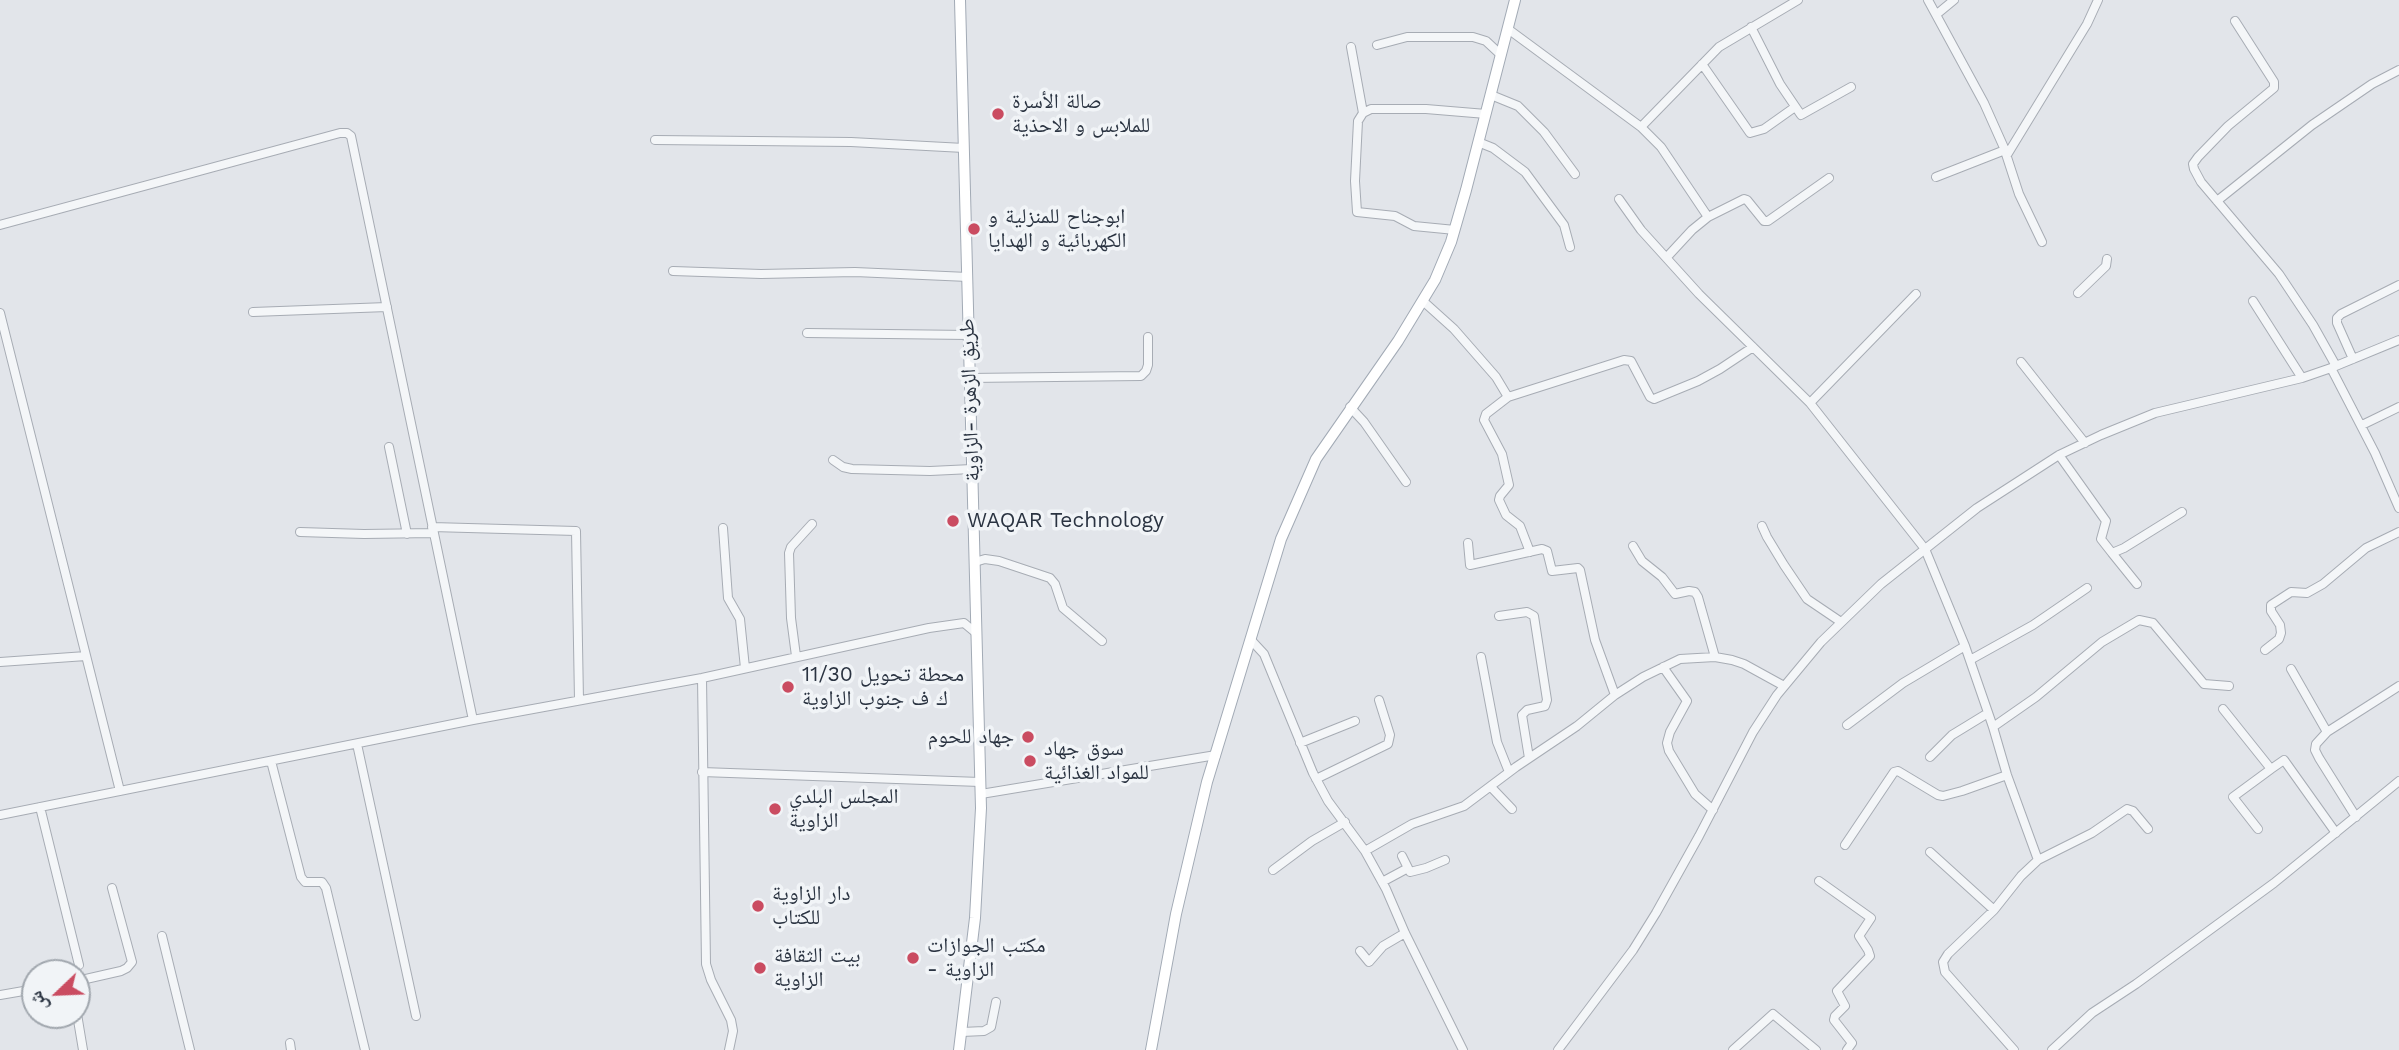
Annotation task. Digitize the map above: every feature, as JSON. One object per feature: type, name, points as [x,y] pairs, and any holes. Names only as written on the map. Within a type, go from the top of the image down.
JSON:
[{"type":"main road","name":"طريق الزهرة -الزاوية","points":[[959,1050],[976,906],[981,794],[960,0]]},
{"type":"main road","points":[[1151,1050],[1175,914],[1216,755],[1273,562],[1293,508],[1316,459],[1424,302],[1435,280],[1455,230],[1515,0]]},
{"type":"street","points":[[1641,127],[1719,47],[1798,0]]},
{"type":"street","points":[[1928,0],[1984,103],[2006,153],[2019,194],[2042,242]]},
{"type":"street","points":[[1937,14],[1954,0]]},
{"type":"street","points":[[1936,177],[2006,153],[2087,24],[2098,0]]},
{"type":"street","points":[[2235,21],[2274,82],[2274,88],[2228,126],[2193,164],[2201,182],[2279,274],[2313,325],[2398,504]]},
{"type":"street","points":[[1751,27],[1780,84],[1800,114],[1851,87]]},
{"type":"street","points":[[1508,29],[1641,127],[1661,147],[1708,217]]},
{"type":"street","points":[[1377,45],[1407,37],[1473,37],[1486,41],[1502,55]]},
{"type":"street","points":[[1351,47],[1363,113],[1358,126],[1355,181],[1357,212],[1391,215],[1414,226],[1455,230]]},
{"type":"street","points":[[1702,64],[1751,133],[1764,129],[1795,107]]},
{"type":"street","points":[[2217,201],[2312,125],[2372,84],[2399,70]]},
{"type":"street","points":[[1491,95],[1518,106],[1544,132],[1575,174]]},
{"type":"street","points":[[1363,113],[1371,109],[1426,109],[1486,114]]},
{"type":"street","points":[[0,225],[340,133],[351,136],[473,720]]},
{"type":"street","points":[[654,140],[850,142],[964,148]]},
{"type":"street","points":[[1478,142],[1493,148],[1525,172],[1564,225],[1570,247]]},
{"type":"street","points":[[1667,257],[1708,217],[1747,200],[1764,220],[1768,221],[1829,178]]},
{"type":"street","points":[[1619,199],[1641,230],[1699,294],[1810,403],[1925,549],[1965,646],[2038,860]]},
{"type":"street","points":[[2078,293],[2106,266],[2107,259]]},
{"type":"street","points":[[673,271],[761,274],[855,272],[968,277]]},
{"type":"street","points":[[2353,359],[2337,318],[2341,313],[2399,285]]},
{"type":"street","points":[[1810,403],[1916,295]]},
{"type":"street","points":[[1424,302],[1454,329],[1496,377],[1508,397]]},
{"type":"street","points":[[2253,302],[2302,378]]},
{"type":"street","points":[[253,312],[387,307]]},
{"type":"street","points":[[0,313],[120,791]]},
{"type":"street","points":[[807,334],[968,335]]},
{"type":"street","points":[[969,378],[1141,376],[1148,365],[1148,337]]},
{"type":"street","points":[[1559,1050],[1633,950],[1656,913],[1753,732],[1784,686],[1801,664],[1881,584],[1977,508],[2059,455],[2155,413],[2302,378],[2399,340]]},
{"type":"street","points":[[1530,552],[1520,526],[1506,515],[1499,500],[1509,485],[1502,454],[1484,418],[1486,414],[1508,397],[1628,360],[1633,364],[1650,397],[1654,399],[1698,381],[1753,347]]},
{"type":"street","points":[[2021,362],[2085,443]]},
{"type":"street","points":[[1350,407],[1394,462],[1406,482]]},
{"type":"street","points":[[2362,425],[2399,407]]},
{"type":"street","points":[[389,447],[407,534]]},
{"type":"street","points":[[2059,455],[2106,521],[2101,539],[2137,584]]},
{"type":"street","points":[[832,460],[852,469],[972,469]]},
{"type":"street","points":[[2112,553],[2182,512]]},
{"type":"street","points":[[796,656],[790,618],[789,553],[790,547],[811,524]]},
{"type":"street","points":[[1762,526],[1808,599],[1841,622]]},
{"type":"street","points":[[723,528],[728,598],[740,619],[746,668]]},
{"type":"street","points":[[300,531],[407,534],[432,530],[576,531],[579,700]]},
{"type":"street","points":[[2265,650],[2279,639],[2281,633],[2271,605],[2291,592],[2307,593],[2323,584],[2366,548],[2399,532]]},
{"type":"street","points":[[1468,543],[1471,565],[1542,549],[1547,551],[1550,569],[1554,572],[1578,568],[1580,570],[1595,640],[1615,695]]},
{"type":"street","points":[[1633,546],[1642,561],[1662,577],[1675,594],[1695,592],[1715,657]]},
{"type":"street","points":[[975,562],[985,559],[999,561],[1050,578],[1055,584],[1063,608],[1102,641]]},
{"type":"street","points":[[1970,660],[2033,625],[2087,588]]},
{"type":"street","points":[[1499,616],[1527,611],[1534,616],[1547,699],[1545,706],[1527,710],[1522,715],[1529,758]]},
{"type":"street","points":[[1993,727],[2036,697],[2102,642],[2139,620],[2153,623],[2204,684],[2229,686]]},
{"type":"street","points":[[0,815],[473,720],[702,678],[948,625],[964,623],[976,633]]},
{"type":"street","points":[[1251,640],[1264,654],[1316,779],[1328,801],[1365,851],[1382,882],[1464,1050]]},
{"type":"street","points":[[1847,725],[1903,683],[1965,646]]},
{"type":"street","points":[[0,662],[86,656]]},
{"type":"street","points":[[1481,657],[1497,743],[1509,772]]},
{"type":"street","points":[[1365,851],[1412,824],[1464,806],[1577,726],[1615,695],[1663,667],[1687,658],[1715,657],[1744,664],[1784,686]]},
{"type":"street","points":[[1663,667],[1687,701],[1670,732],[1667,743],[1669,751],[1695,794],[1713,810]]},
{"type":"street","points":[[2291,669],[2327,732]]},
{"type":"street","points":[[702,678],[706,964],[710,980],[731,1020],[733,1031],[729,1050]]},
{"type":"street","points":[[2356,817],[2315,750],[2316,744],[2327,732],[2399,686]]},
{"type":"street","points":[[1316,779],[1388,744],[1390,735],[1379,700]]},
{"type":"street","points":[[2223,709],[2271,769]]},
{"type":"street","points":[[1930,757],[1952,735],[1988,713]]},
{"type":"street","points":[[1300,743],[1355,721]]},
{"type":"street","points":[[357,744],[416,1016]]},
{"type":"street","points":[[981,794],[1216,755]]},
{"type":"street","points":[[2258,829],[2233,797],[2284,760],[2336,833]]},
{"type":"street","points":[[271,761],[301,877],[305,882],[322,882],[326,888],[365,1050]]},
{"type":"street","points":[[1845,845],[1894,772],[1898,771],[1943,796],[2007,775]]},
{"type":"street","points":[[702,772],[980,782]]},
{"type":"street","points":[[2052,1050],[2092,1013],[2274,883],[2399,780]]},
{"type":"street","points":[[1491,787],[1512,809]]},
{"type":"street","points":[[40,807],[78,959]]},
{"type":"street","points":[[2014,1050],[1943,967],[1943,962],[2038,860],[2092,833],[2130,809],[2148,829]]},
{"type":"street","points":[[1273,870],[1312,841],[1345,822]]},
{"type":"street","points":[[1930,852],[1994,910]]},
{"type":"street","points":[[1382,882],[1408,868],[1402,856],[1410,872],[1445,860]]},
{"type":"street","points":[[1819,881],[1871,918],[1859,936],[1870,956],[1837,991],[1845,1006],[1834,1020],[1852,1043],[1847,1050]]},
{"type":"street","points":[[91,978],[121,971],[132,962],[112,888]]},
{"type":"street","points":[[1360,951],[1369,962],[1383,946],[1405,933]]},
{"type":"street","points":[[162,936],[190,1050]]},
{"type":"street","points":[[0,995],[21,991]]},
{"type":"street","points":[[962,1031],[984,1031],[991,1027],[996,1002]]},
{"type":"street","points":[[1733,1050],[1773,1014],[1816,1050]]},
{"type":"street","points":[[80,1029],[83,1050]]},
{"type":"place","name":"صالة الأسرة للملابس و الاحذية","points":[[998,114]]},
{"type":"place","name":"ابوجناح للمنزلية و الكهربائية و الهدايا","points":[[974,229]]},
{"type":"place","name":"WAQAR Technology","points":[[953,521]]},
{"type":"place","name":"محطة تحويل 11/30 ك ف جنوب الزاوية","points":[[788,687]]},
{"type":"place","name":"جهاد للحوم","points":[[1028,737]]},
{"type":"place","name":"سوق جهاد للمواد الغذائية","points":[[1030,761]]},
{"type":"place","name":"المجلس البلدي الزاوية","points":[[775,809]]},
{"type":"place","name":"دار الزاوية للكتاب","points":[[758,906]]},
{"type":"place","name":"مكتب الجوازات - الزاوية","points":[[913,958]]},
{"type":"place","name":"بيت الثقافة الزاوية","points":[[760,968]]}]
